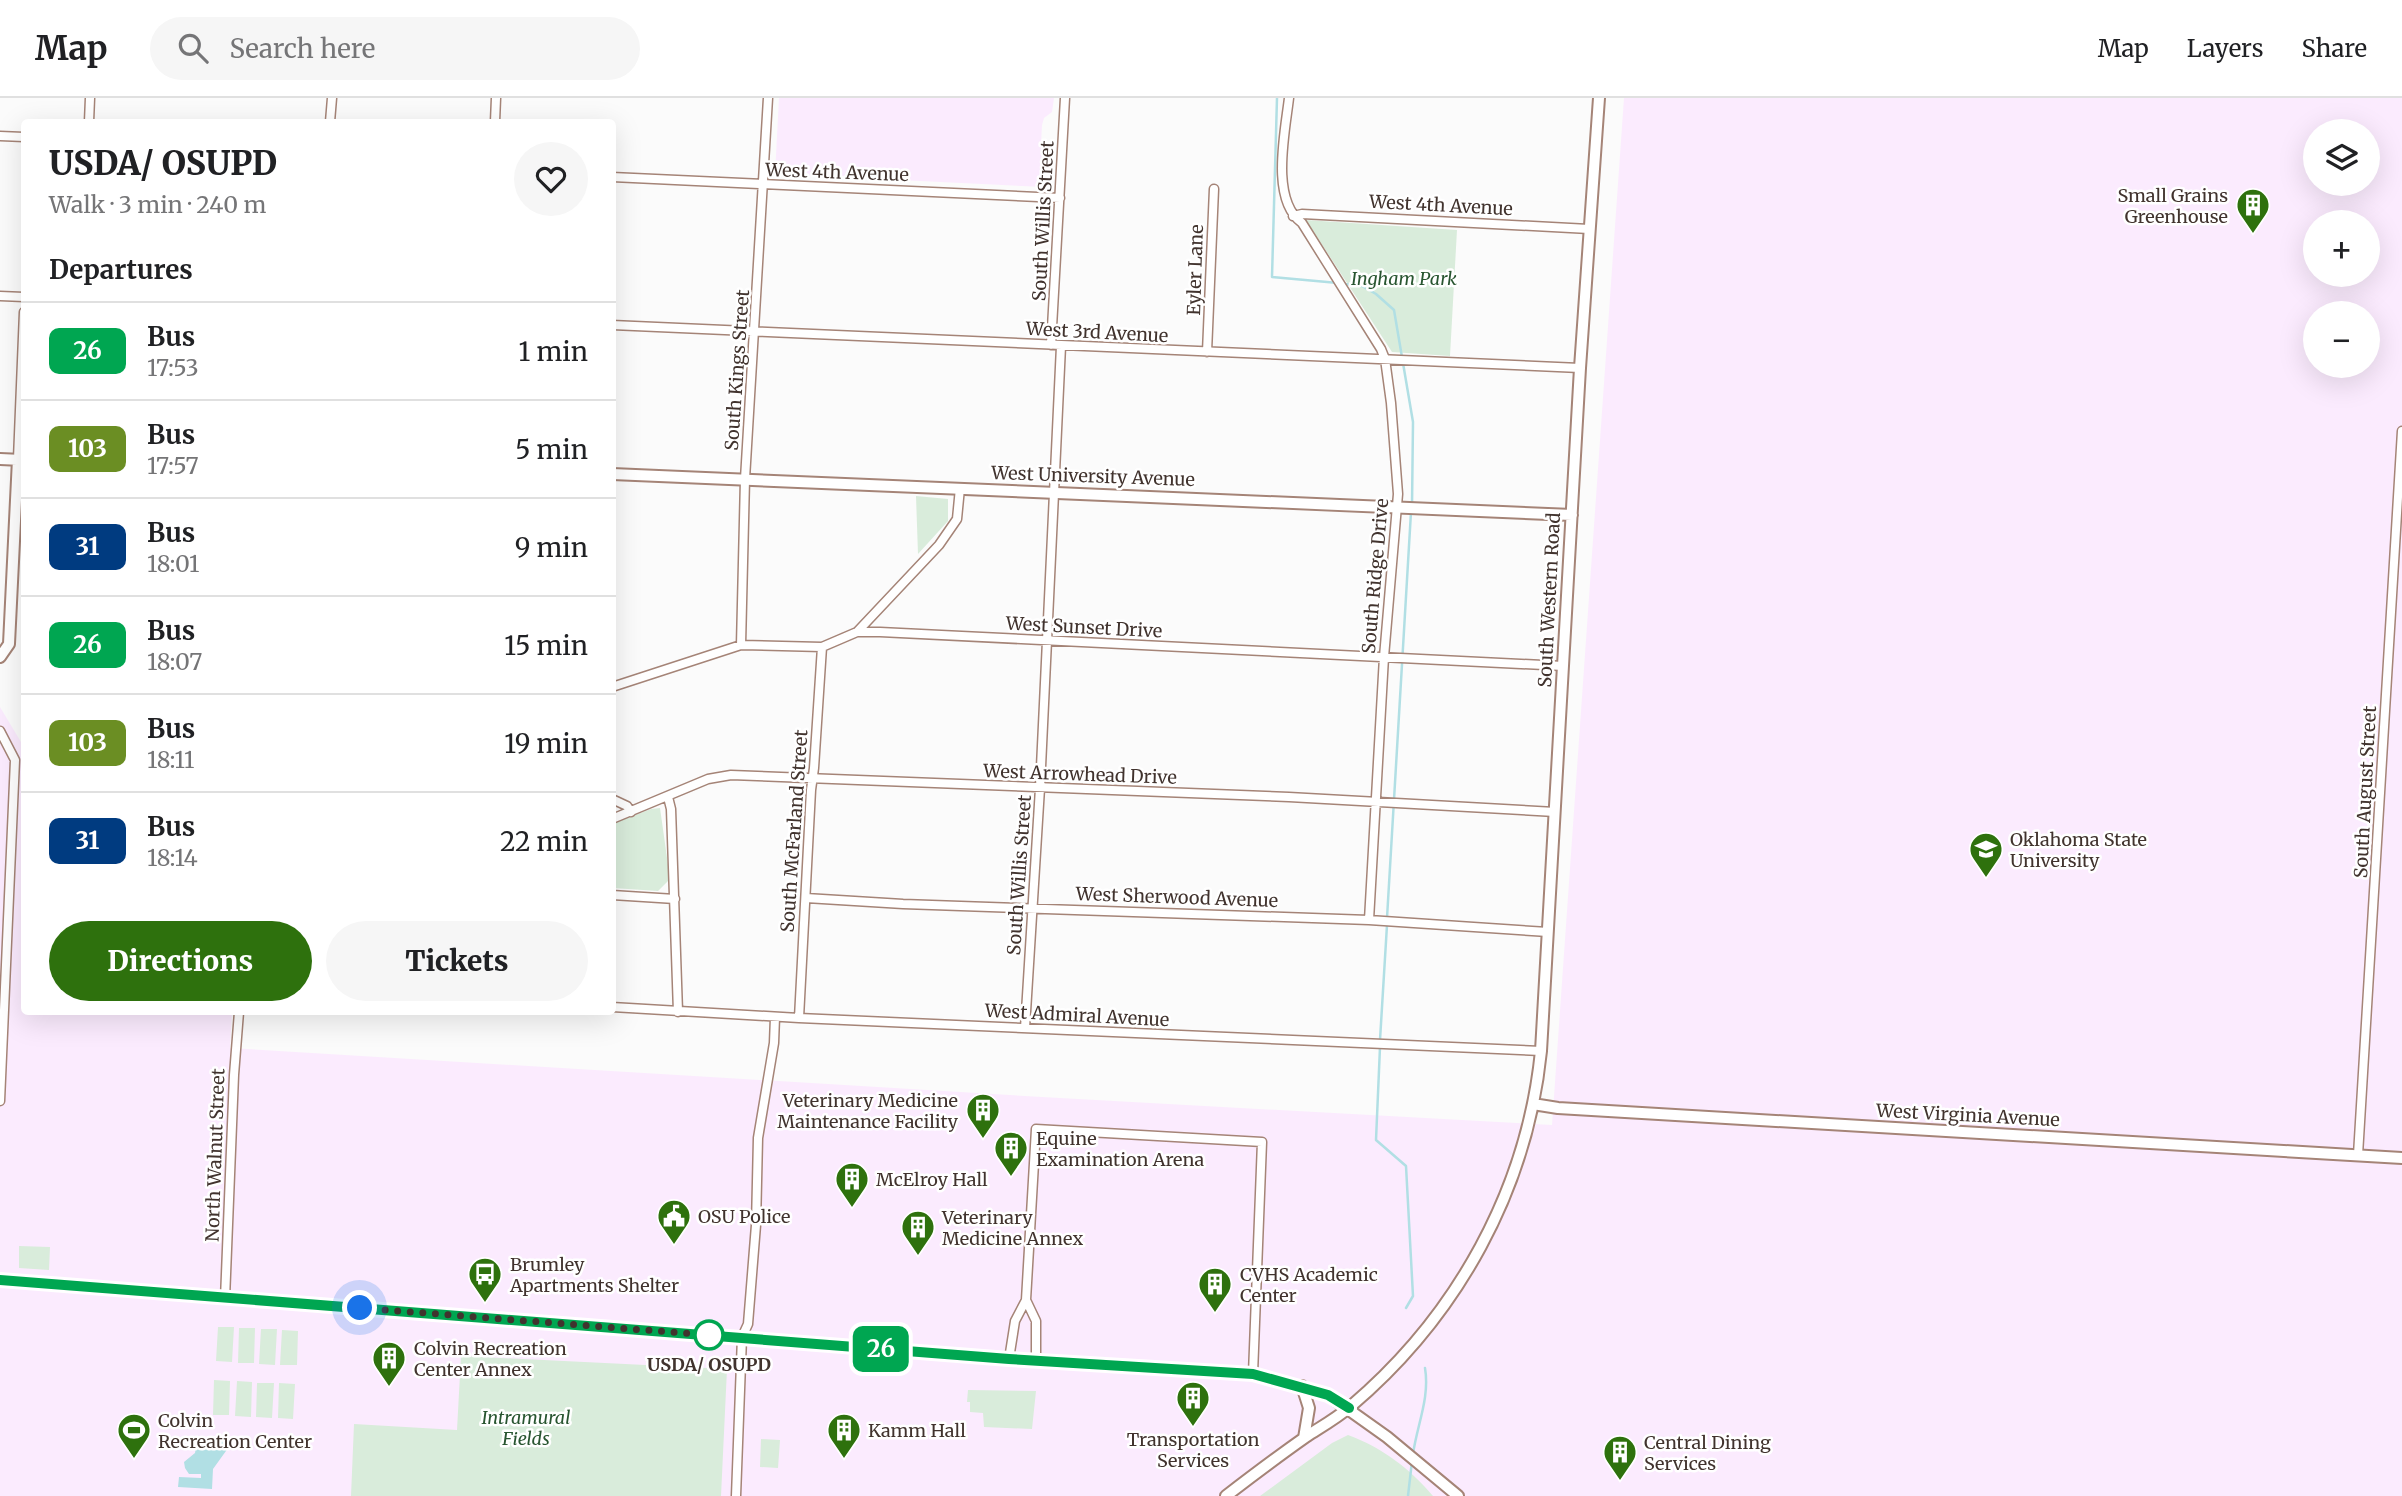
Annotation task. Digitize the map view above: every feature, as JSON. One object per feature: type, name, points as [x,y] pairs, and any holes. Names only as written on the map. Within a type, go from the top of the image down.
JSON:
[{"type":"street","points":[[89,119],[90,98]]},
{"type":"street","points":[[330,119],[332,98]]},
{"type":"street","points":[[495,119],[496,98]]},
{"type":"street","name":"South Kings Street","points":[[741,645],[746,479],[768,98]]},
{"type":"street","name":"South Willis Street","points":[[1051,345],[1065,98]]},
{"type":"street","name":"South Ridge Drive","points":[[1289,98],[1283,156],[1284,199],[1344,289],[1385,359],[1391,403],[1401,507],[1384,657],[1369,920]]},
{"type":"street","name":"South Western Road","points":[[1226,1496],[1349,1408],[1430,1326],[1450,1299],[1499,1210],[1519,1157],[1533,1104],[1541,1051],[1580,368],[1599,98]]},
{"type":"street","points":[[0,136],[21,137]]},
{"type":"street","name":"West 4th Avenue","points":[[616,177],[1060,198]]},
{"type":"street","name":"Eyler Lane","points":[[1207,352],[1214,189]]},
{"type":"street","name":"West 4th Avenue","points":[[1293,216],[1302,214],[1589,229]]},
{"type":"street","points":[[0,296],[21,297]]},
{"type":"street","name":"West 3rd Avenue","points":[[616,326],[1580,368]]},
{"type":"street","name":"South Willis Street","points":[[1025,1028],[1040,789],[1061,346]]},
{"type":"street","name":"South August Street","points":[[2358,1155],[2402,431]]},
{"type":"street","points":[[0,459],[21,460],[9,644],[0,657]]},
{"type":"street","name":"West University Avenue","points":[[616,474],[1572,515]]},
{"type":"street","points":[[857,632],[939,545],[957,519],[960,488]]},
{"type":"street","name":"West Sunset Drive","points":[[616,687],[741,645],[822,647],[857,632],[1563,666]]},
{"type":"street","name":"South McFarland Street","points":[[799,1018],[822,647]]},
{"type":"street","points":[[0,731],[15,760],[2,1003],[0,1101]]},
{"type":"street","name":"West Arrowhead Drive","points":[[616,818],[708,779],[730,775],[1555,812]]},
{"type":"street","points":[[668,797],[671,809],[678,1012]]},
{"type":"street","points":[[616,801],[627,806],[631,812]]},
{"type":"street","points":[[616,895],[675,899]]},
{"type":"street","name":"West Sherwood Avenue","points":[[806,898],[1032,909],[1381,920],[1548,932]]},
{"type":"street","name":"West Admiral Avenue","points":[[616,1007],[775,1017],[1541,1051]]},
{"type":"street","name":"North Walnut Street","points":[[225,1299],[234,1067],[239,1015]]},
{"type":"street","points":[[736,1496],[742,1337],[748,1324],[756,1225],[758,1138],[774,1043],[775,1017]]},
{"type":"street","name":"West Virginia Avenue","points":[[1533,1104],[1558,1108],[2402,1158]]},
{"type":"street","points":[[1009,1359],[1015,1321],[1026,1300],[1036,1129],[1262,1142],[1253,1374]]},
{"type":"street","points":[[0,1280],[1009,1359],[1253,1374],[1328,1395],[1387,1437],[1458,1496]]},
{"type":"street","points":[[1026,1300],[1036,1321],[1036,1361]]},
{"type":"street","points":[[1302,1386],[1309,1408],[1304,1438]]},
{"type":"shaded area","points":[[779,98],[1054,98],[1052,112],[1044,118],[1042,125],[1044,187],[775,174]]},
{"type":"shaded area","name":"Oklahoma State University","points":[[1624,98],[2402,98],[2402,1496],[0,1496],[0,707],[21,742],[21,1015],[232,1015],[230,1048],[1552,1125]]},
{"type":"green space","name":"Ingham Park","points":[[1306,220],[1457,230],[1450,356],[1392,352]]},
{"type":"green space","points":[[916,496],[948,499],[948,521],[918,554]]},
{"type":"green space","points":[[660,808],[670,879],[658,891],[616,888],[616,822]]},
{"type":"green space","points":[[19,1246],[50,1247],[49,1270],[19,1268]]},
{"type":"green space","points":[[218,1327],[234,1327],[232,1362],[216,1361]]},
{"type":"green space","points":[[239,1328],[255,1328],[254,1363],[238,1363]]},
{"type":"green space","points":[[261,1329],[277,1329],[275,1365],[259,1364]]},
{"type":"green space","points":[[282,1330],[298,1331],[297,1365],[280,1365]]},
{"type":"green space","name":"Intramural Fields","points":[[461,1356],[727,1369],[721,1496],[351,1496],[354,1424],[457,1430]]},
{"type":"green space","points":[[214,1380],[230,1381],[229,1415],[213,1415]]},
{"type":"green space","points":[[237,1381],[252,1382],[251,1417],[235,1416]]},
{"type":"green space","points":[[257,1383],[274,1383],[272,1418],[256,1417]]},
{"type":"green space","points":[[279,1383],[295,1384],[293,1419],[278,1418]]},
{"type":"green space","points":[[968,1390],[1036,1391],[1032,1429],[984,1427],[983,1413],[970,1412]]},
{"type":"green space","points":[[1348,1435],[1395,1460],[1415,1476],[1433,1496],[1260,1496],[1332,1443]]},
{"type":"green space","points":[[761,1439],[780,1440],[778,1468],[760,1467]]},
{"type":"water","points":[[217,1438],[231,1444],[213,1469],[212,1489],[178,1487],[179,1477],[201,1478],[201,1474],[189,1474],[184,1462],[195,1453],[196,1447],[203,1443],[203,1440]]},
{"type":"waterway","points":[[1277,98],[1272,277],[1338,283]]},
{"type":"waterway","points":[[1344,284],[1362,286],[1394,310],[1413,422],[1412,506]]},
{"type":"waterway","points":[[1387,918],[1411,512]]},
{"type":"waterway","points":[[1380,1040],[1387,925]]},
{"type":"waterway","points":[[1380,1047],[1376,1140],[1406,1166],[1413,1296],[1406,1308]]},
{"type":"waterway","points":[[1413,1454],[1426,1390],[1425,1368]]},
{"type":"waterway","points":[[1408,1496],[1412,1461]]},
{"type":"bus line","name":"26","points":[[0,1280],[1070,1364],[1253,1374],[1328,1395],[1349,1408]]},
{"type":"place","name":"Small Grains Greenhouse","points":[[2253,235]]},
{"type":"place","name":"Oklahoma State University","points":[[1986,879]]},
{"type":"place","name":"Veterinary Medicine Maintenance Facility","points":[[983,1140]]},
{"type":"place","name":"Equine Examination Arena","points":[[1011,1178]]},
{"type":"place","name":"McElroy Hall","points":[[852,1209]]},
{"type":"place","name":"OSU Police","points":[[674,1246]]},
{"type":"place","name":"Veterinary Medicine Annex","points":[[918,1257]]},
{"type":"place","name":"Brumley Apartments Shelter","points":[[485,1304]]},
{"type":"place","name":"CVHS Academic Center","points":[[1215,1314]]},
{"type":"place","name":"USDA/ OSUPD","points":[[709,1335]]},
{"type":"place","name":"Colvin Recreation Center Annex","points":[[389,1388]]},
{"type":"place","name":"Transportation Services","points":[[1193,1428]]},
{"type":"place","name":"Colvin Recreation Center","points":[[134,1460]]},
{"type":"place","name":"Kamm Hall","points":[[844,1460]]},
{"type":"place","name":"Central Dining Services","points":[[1620,1482]]},
{"type":"route","points":[[360,1308],[709,1335]]}]
